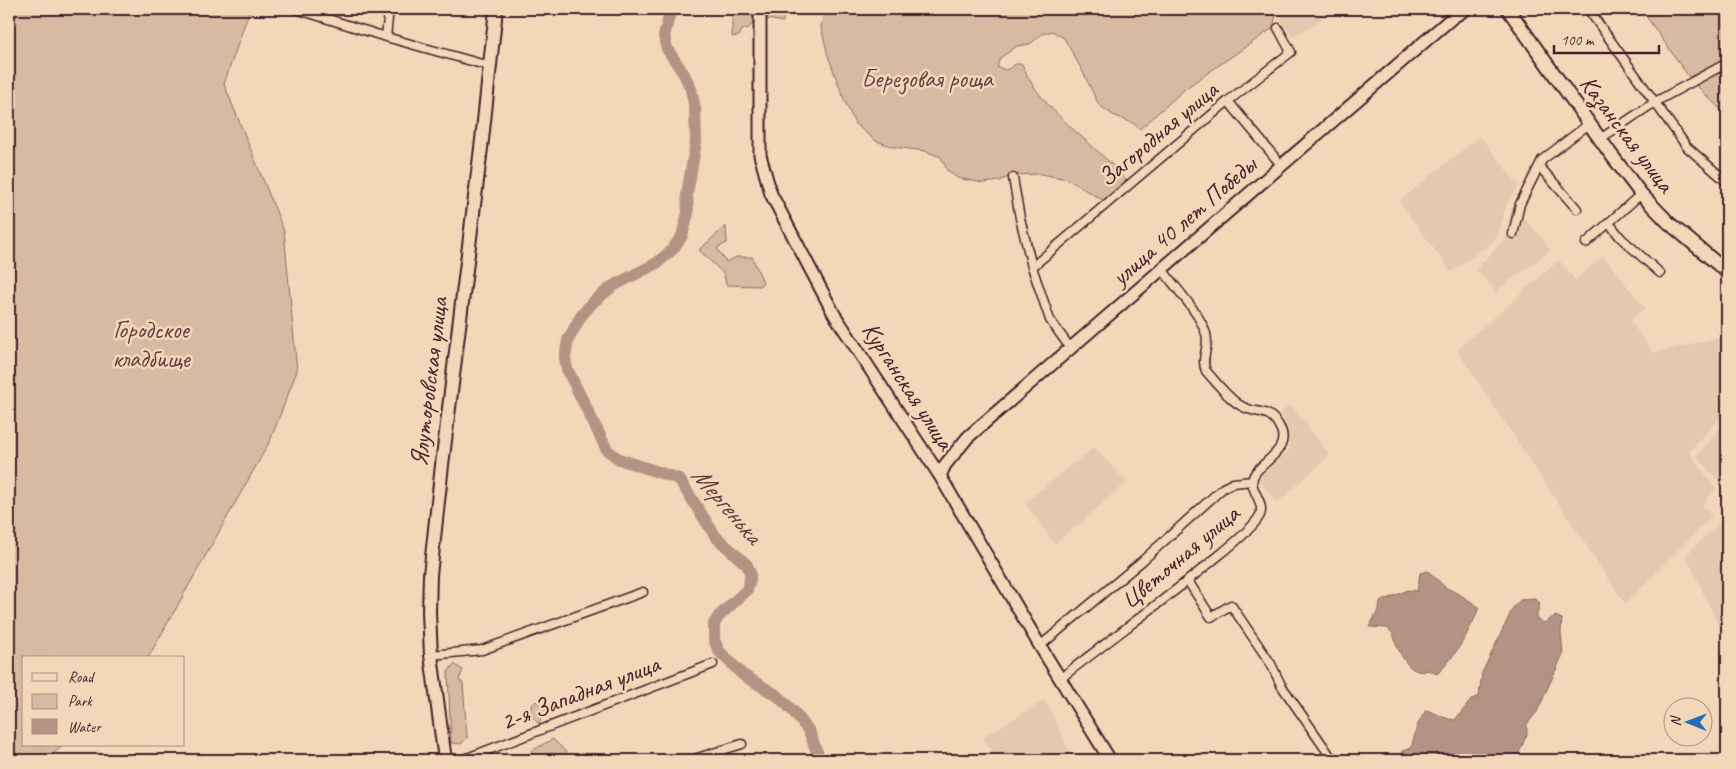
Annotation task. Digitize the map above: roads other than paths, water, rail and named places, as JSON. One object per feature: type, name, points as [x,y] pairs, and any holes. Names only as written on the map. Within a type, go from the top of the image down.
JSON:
[{"type":"main road","name":"Ялуторовская улица","points":[[445,760],[431,654],[429,612],[432,557],[496,9]]},
{"type":"main road","name":"Курганская улица","points":[[760,9],[760,155],[771,194],[834,314],[940,476],[1040,646],[1110,760]]},
{"type":"main road","name":"улица 40 лет Победы","points":[[940,476],[944,465],[968,437],[1453,17],[1466,9]]},
{"type":"main road","name":"Казанская улица","points":[[1508,9],[1641,194],[1669,223],[1727,272]]},
{"type":"street","points":[[296,9],[489,66]]},
{"type":"street","points":[[386,37],[389,9]]},
{"type":"street","points":[[1588,9],[1687,147],[1727,182]]},
{"type":"street","name":"Загородная улица","points":[[1032,267],[1228,101],[1291,52],[1278,28]]},
{"type":"street","points":[[1600,139],[1655,102],[1727,63]]},
{"type":"street","points":[[1228,101],[1282,166]]},
{"type":"street","points":[[1513,234],[1520,204],[1542,160],[1590,124]]},
{"type":"street","points":[[1539,166],[1577,209]]},
{"type":"street","points":[[1013,178],[1020,218],[1032,267],[1050,320],[1071,349]]},
{"type":"street","points":[[1586,243],[1641,194]]},
{"type":"street","points":[[1609,223],[1621,238],[1660,272]]},
{"type":"street","name":"Цветочная улица","points":[[1061,678],[1188,581],[1242,535],[1260,515],[1260,504],[1252,481],[1256,473],[1274,456],[1281,446],[1283,436],[1280,427],[1272,416],[1266,412],[1252,411],[1236,402],[1206,371],[1203,365],[1208,342],[1200,320],[1162,270]]},
{"type":"street","points":[[1040,646],[1142,560],[1223,488],[1233,484],[1252,481]]},
{"type":"street","points":[[1188,581],[1211,617],[1231,605],[1271,664],[1281,684],[1333,760]]},
{"type":"street","points":[[431,654],[482,650],[642,592]]},
{"type":"street","name":"2-я Западная улица","points":[[462,760],[713,664]]},
{"type":"street","points":[[690,760],[742,744]]},
{"type":"water","points":[[1428,571],[1445,587],[1479,607],[1462,643],[1437,674],[1428,670],[1417,671],[1412,669],[1402,656],[1394,635],[1387,628],[1369,627],[1379,609],[1380,602],[1408,590],[1417,591],[1420,573]]},
{"type":"water","points":[[1535,599],[1540,603],[1536,619],[1544,623],[1555,616],[1562,619],[1563,654],[1537,712],[1527,724],[1527,734],[1516,760],[1398,760],[1402,751],[1411,748],[1418,724],[1426,710],[1455,720],[1472,699],[1479,696],[1482,673],[1513,608],[1520,600]]},
{"type":"waterway","name":"Мергенька","points":[[671,9],[664,36],[667,49],[684,74],[691,89],[695,109],[696,142],[687,194],[688,213],[682,236],[672,250],[657,263],[613,286],[593,302],[581,316],[568,340],[565,358],[567,369],[607,450],[619,459],[679,479],[716,537],[747,565],[750,573],[747,590],[719,616],[714,624],[714,640],[719,651],[743,675],[778,696],[793,711],[809,731],[820,760]]},
{"type":"park label","name":"Березовая роща","points":[[927,79]]},
{"type":"park label","name":"Городское кладбище","points":[[151,344]]}]
